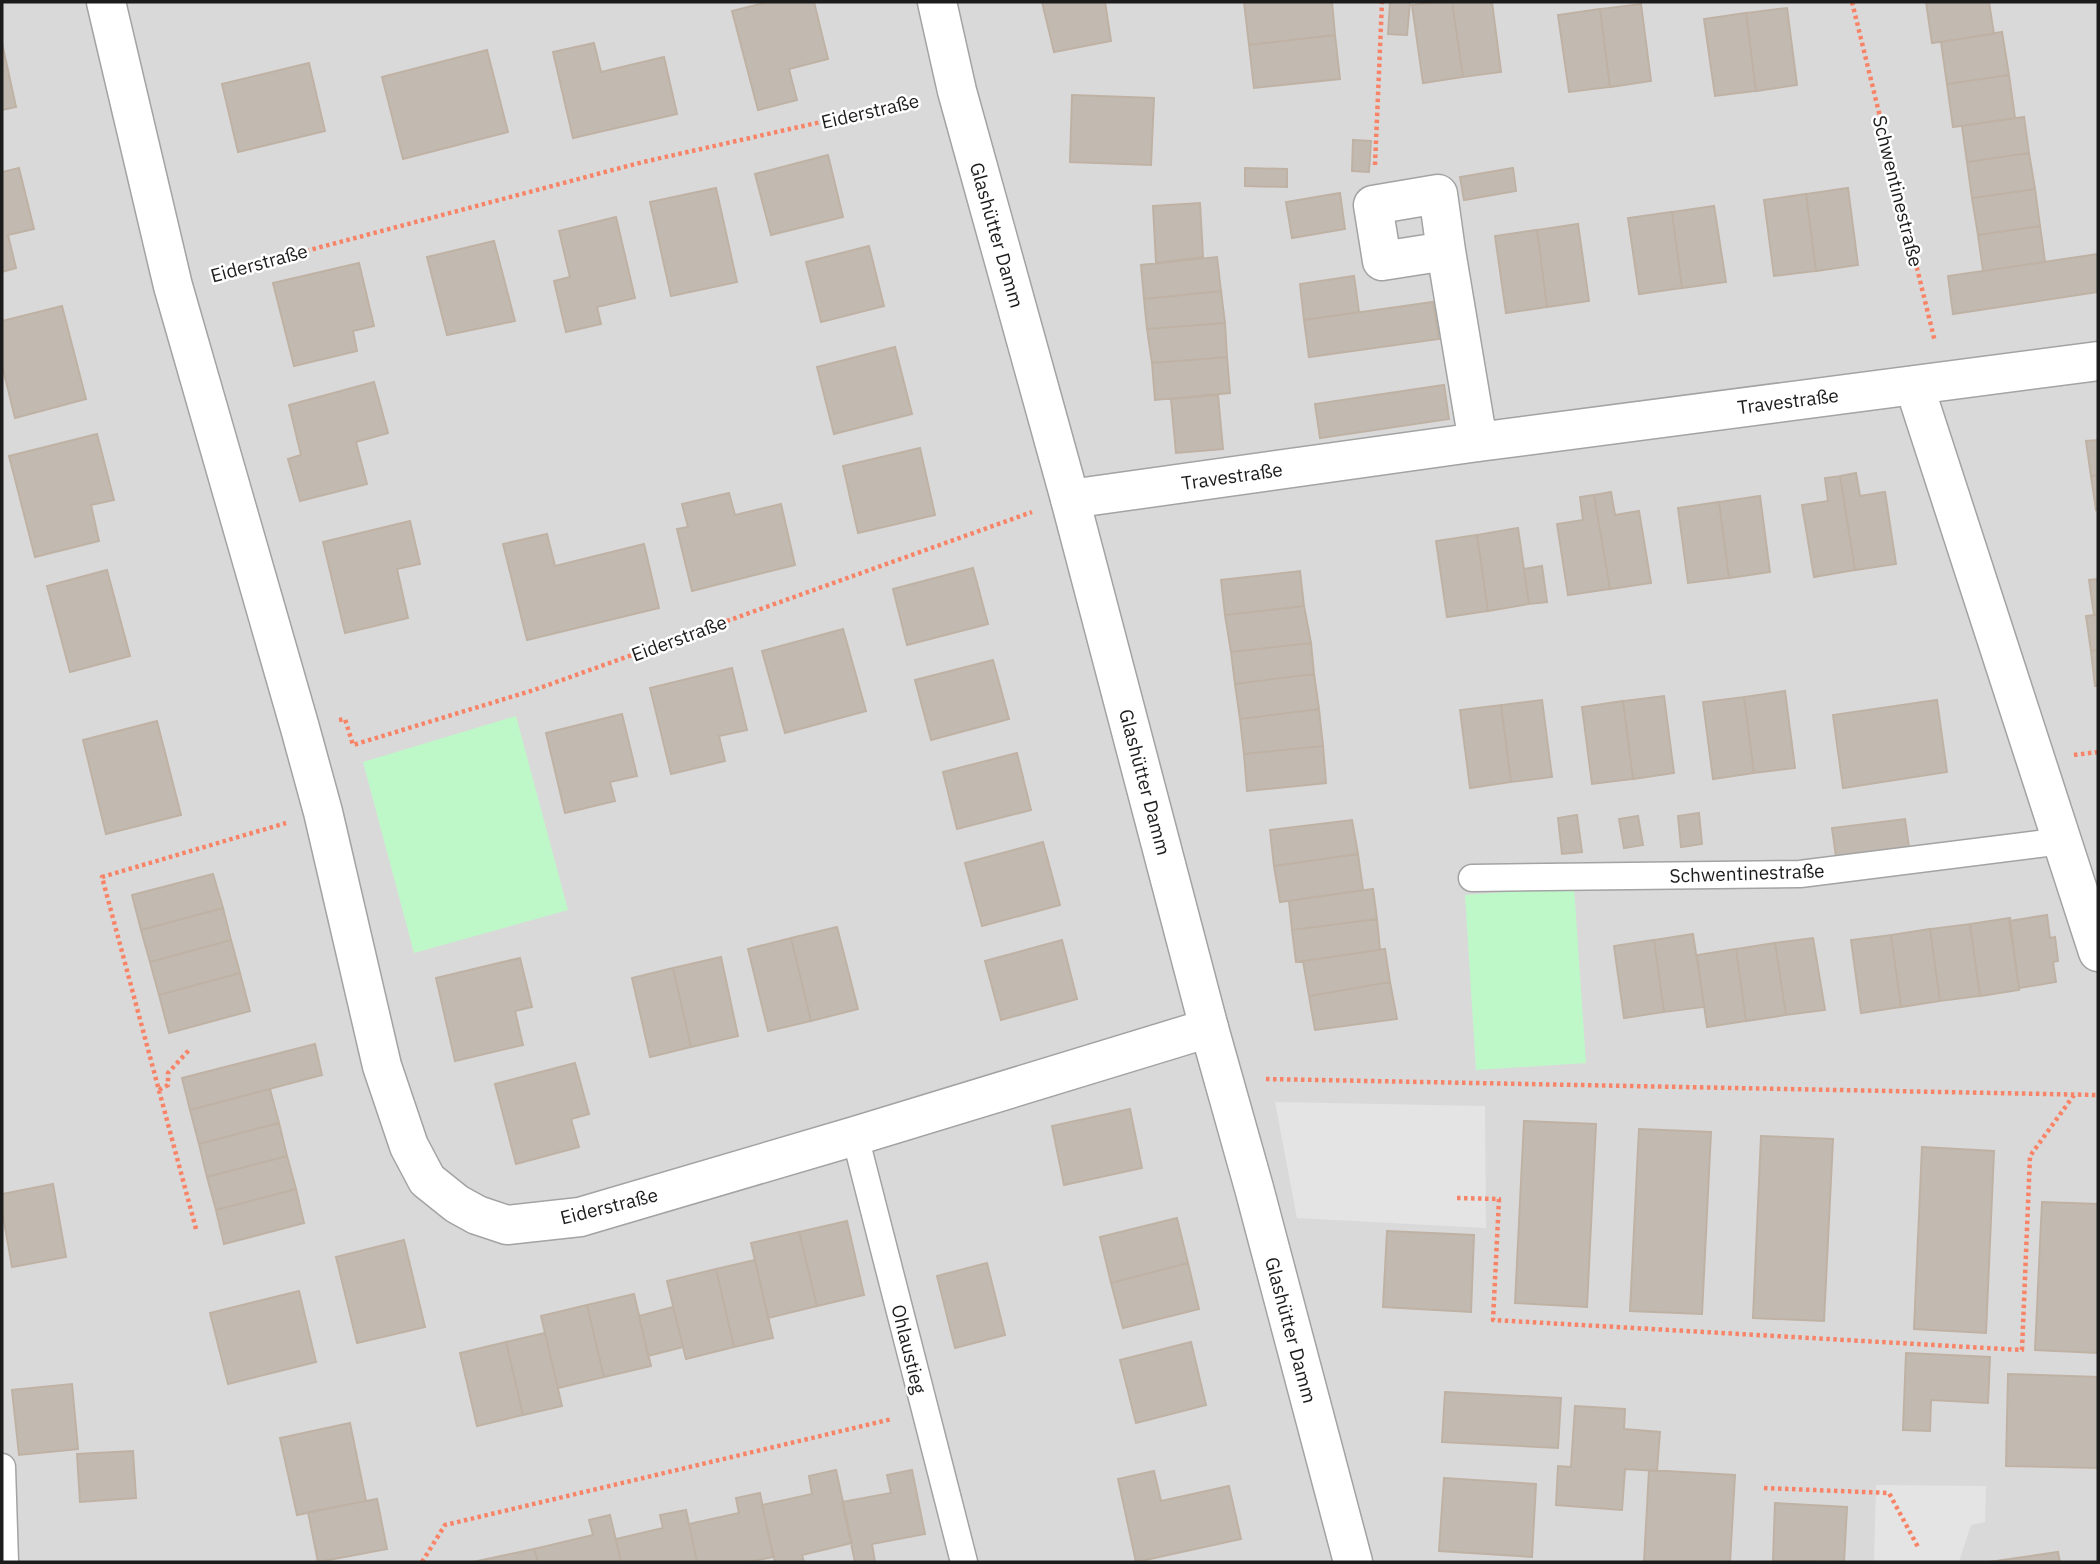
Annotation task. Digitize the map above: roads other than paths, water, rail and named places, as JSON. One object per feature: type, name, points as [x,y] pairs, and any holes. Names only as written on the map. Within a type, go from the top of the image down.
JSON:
[{"type":"street","name":"Eiderstraße","points":[[106,2],[173,286],[323,812],[382,1066],[408,1146],[427,1180],[457,1204],[477,1215],[507,1225],[580,1217],[1209,1028]]},
{"type":"street","name":"Glashütter Damm","points":[[937,2],[957,91],[1070,499],[1353,1562]]},
{"type":"street","points":[[1446,251],[1382,261],[1373,205],[1437,194],[1478,442]]},
{"type":"street","name":"Travestraße","points":[[1070,499],[1478,442],[2098,361]]},
{"type":"street","points":[[1929,383],[2062,841],[2098,952]]},
{"type":"lane","name":"Schwentinestraße","points":[[1472,878],[1800,874],[2062,841]]},
{"type":"lane","name":"Ohlaustieg","points":[[855,1136],[964,1562]]},
{"type":"lane","points":[[2,1466],[5,1562]]}]
